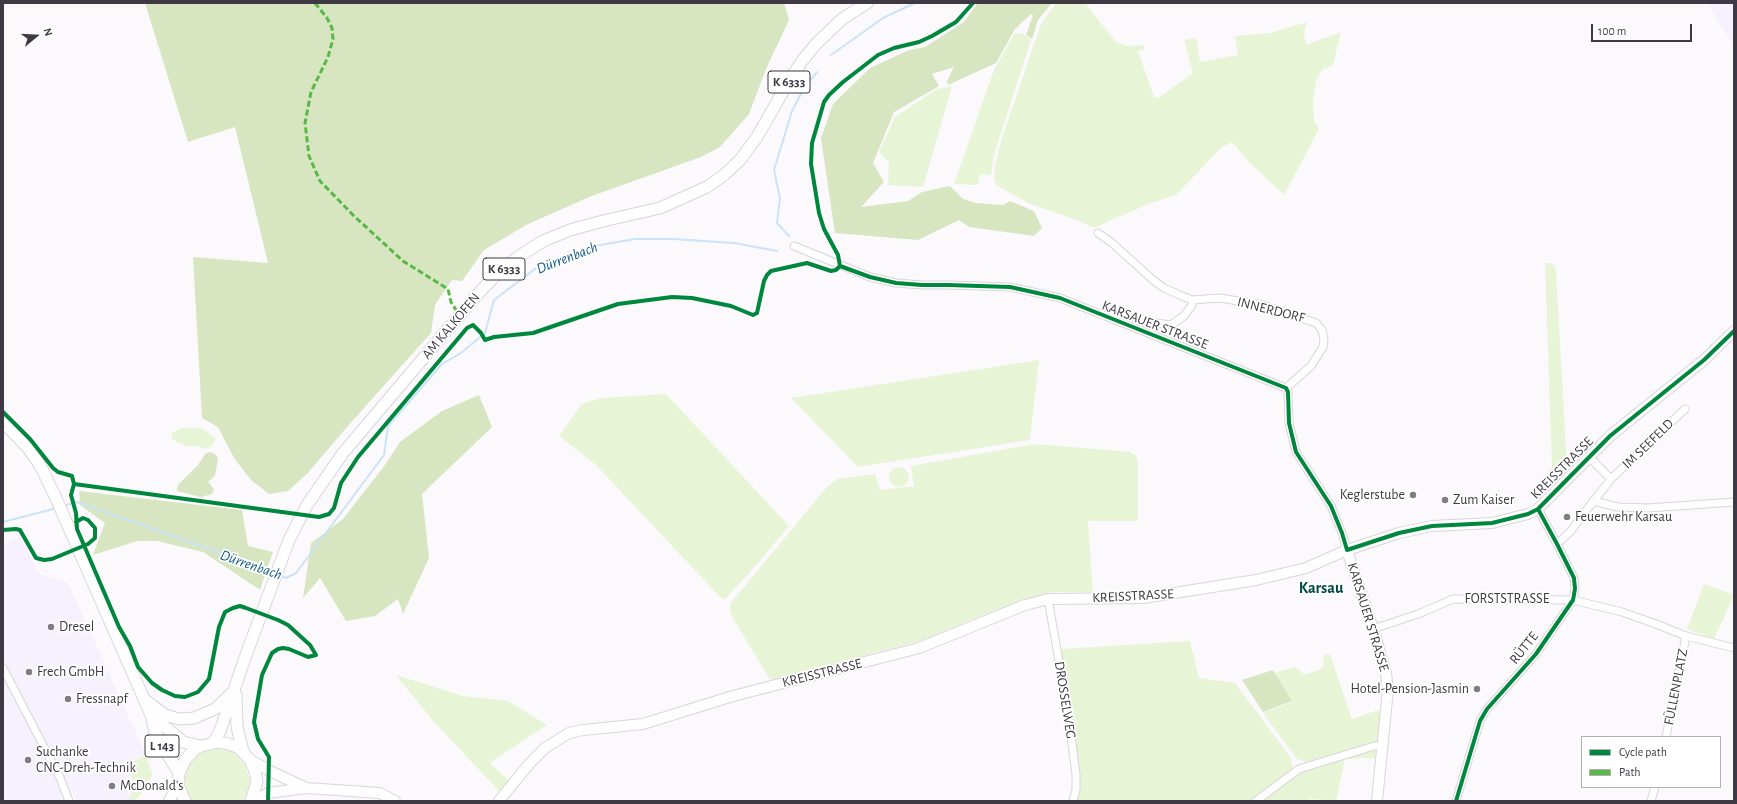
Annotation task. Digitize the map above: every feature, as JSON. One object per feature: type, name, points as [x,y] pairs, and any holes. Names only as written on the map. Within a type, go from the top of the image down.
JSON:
[{"type":"main road","name":"AM KALKOFEN","points":[[214,742],[220,731],[236,688],[246,655],[280,564],[307,505],[343,453],[469,305],[497,274],[518,257],[543,241],[570,230],[660,208],[707,187],[724,175],[740,160],[757,136],[792,76],[816,44],[842,19],[867,3]]},
{"type":"main road","name":"L 143","points":[[3,422],[28,448],[41,467],[56,496],[144,699],[154,728],[179,779],[185,801]]},
{"type":"main road","name":"AM KALKOFEN","points":[[236,688],[237,727],[247,755],[255,771],[257,782],[253,801]]},
{"type":"main road","points":[[144,699],[165,715],[179,719],[194,718],[215,709],[236,688]]},
{"type":"main road","name":"L 143","points":[[151,716],[183,742],[201,746]]},
{"type":"main road","name":"L 143","points":[[179,779],[181,766],[189,754],[201,746],[214,742],[229,744],[247,755]]},
{"type":"street","name":"INNERDORF","points":[[1098,233],[1112,243],[1164,288],[1192,300],[1220,298],[1263,305],[1316,323],[1322,330],[1324,339],[1323,348],[1311,366],[1286,388]]},
{"type":"street","name":"KARSAUER STRASSE","points":[[794,246],[870,277],[896,283],[1010,287],[1060,298],[1286,388],[1288,392],[1288,423],[1296,452],[1331,506],[1342,533],[1382,656],[1388,689],[1377,801]]},
{"type":"street","points":[[1102,316],[1121,314],[1156,323],[1171,325],[1184,316],[1192,305],[1192,300]]},
{"type":"street","name":"KREISSTRASSE","points":[[499,801],[545,748],[569,733],[583,730],[643,724],[733,696],[919,648],[1024,605],[1048,599],[1143,598],[1256,580],[1306,568],[1347,550],[1399,533],[1432,526],[1492,523],[1528,514],[1538,510],[1610,436],[1704,360],[1734,330]]},
{"type":"street","name":"IM SEEFELD","points":[[1557,544],[1571,531],[1611,479],[1685,409]]},
{"type":"street","name":"IM SEEFELD","points":[[1589,457],[1611,479]]},
{"type":"street","points":[[1593,501],[1618,507],[1648,508],[1734,502]]},
{"type":"street","points":[[1538,510],[1574,578],[1575,589],[1573,600]]},
{"type":"street","name":"DROSSELWEG","points":[[1048,599],[1067,706],[1075,766],[1076,790],[1073,801]]},
{"type":"street","name":"FORSTSTRASSE","points":[[1373,629],[1421,613],[1453,599],[1573,600],[1643,619],[1686,636],[1734,648]]},
{"type":"street","name":"RÜTTE","points":[[1456,801],[1480,721],[1487,708],[1536,654],[1573,600]]},
{"type":"street","name":"FÜLLENPLATZ","points":[[1666,736],[1686,636]]},
{"type":"street","points":[[3,668],[60,778],[69,801]]},
{"type":"street","points":[[1256,801],[1299,769],[1374,746],[1382,746]]},
{"type":"street","points":[[247,755],[306,788]]},
{"type":"street","points":[[169,801],[179,779]]},
{"type":"street","points":[[253,801],[268,793],[306,788],[380,793],[395,801]]},
{"type":"street","points":[[1651,801],[1655,788]]},
{"type":"shaded area","points":[[1709,3],[1734,3],[1734,46],[1713,13]]},
{"type":"shaded area","points":[[20,537],[39,574],[68,583],[146,755],[126,765],[135,783],[131,796],[127,801],[76,801],[72,791],[70,791],[72,801],[3,801],[3,545]]},
{"type":"green space","points":[[145,3],[784,3],[789,20],[766,69],[749,114],[720,147],[701,157],[589,197],[526,225],[484,250],[462,281],[452,280],[435,305],[431,333],[307,474],[288,491],[269,494],[251,480],[234,458],[218,427],[202,418],[193,257],[268,263],[235,127],[188,142]]},
{"type":"green space","points":[[978,3],[1052,3],[1038,20],[1032,39],[1026,35],[1033,15],[1031,14],[1015,29],[996,63],[948,85],[947,81],[954,67],[932,74],[939,86],[894,112],[873,163],[884,182],[861,207],[908,201],[922,192],[950,186],[963,199],[976,203],[1003,205],[1010,201],[1034,211],[1042,228],[1034,236],[969,227],[959,220],[918,240],[835,233],[821,138],[833,104],[870,68],[909,50],[925,47],[964,22]]},
{"type":"green space","points":[[1056,3],[1085,3],[1116,42],[1127,46],[1143,45],[1145,49],[1138,51],[1154,97],[1158,98],[1193,73],[1184,40],[1196,38],[1200,62],[1238,55],[1235,36],[1270,33],[1307,22],[1304,33],[1306,45],[1341,32],[1333,65],[1322,70],[1316,80],[1313,99],[1314,121],[1319,129],[1284,195],[1248,161],[1232,142],[1222,147],[1176,195],[1149,204],[1097,227],[1092,227],[1028,203],[996,185],[994,177],[995,166],[1001,141],[1041,24]]},
{"type":"green space","points":[[1022,33],[1031,40],[994,155],[991,175],[980,174],[978,185],[954,184],[994,70],[1014,34]]},
{"type":"green space","points":[[952,86],[923,187],[888,185],[889,163],[879,152],[895,117],[937,89]]},
{"type":"green space","points":[[1545,263],[1550,263],[1554,266],[1556,271],[1567,468],[1556,481],[1552,467]]},
{"type":"green space","points":[[1039,360],[1030,440],[858,467],[791,398]]},
{"type":"green space","points":[[666,394],[789,526],[758,563],[724,599],[721,598],[595,464],[559,436],[582,404],[601,398]]},
{"type":"green space","points":[[479,395],[492,427],[422,494],[429,558],[403,614],[398,599],[375,616],[346,621],[320,578],[303,598],[311,543],[343,519],[385,465],[400,442],[442,411]]},
{"type":"green space","points":[[183,428],[201,428],[216,438],[212,446],[205,449],[198,446],[186,446],[173,440],[171,433]]},
{"type":"green space","points":[[1035,444],[1131,452],[1136,456],[1138,463],[1138,521],[1088,521],[1093,592],[1052,592],[974,619],[930,638],[771,681],[732,617],[730,604],[826,488],[837,479],[875,474],[880,490],[914,486],[911,466]]},
{"type":"green space","points":[[211,452],[218,458],[215,476],[208,482],[214,489],[212,494],[201,497],[177,491],[178,485],[198,465],[206,453]]},
{"type":"green space","points":[[899,467],[906,470],[909,477],[906,484],[899,487],[892,484],[889,477],[892,470]]},
{"type":"green space","points":[[79,491],[242,510],[248,546],[273,552],[260,590],[203,552],[157,541],[137,541],[93,555],[105,523],[80,505]]},
{"type":"green space","points":[[1704,584],[1734,595],[1714,639],[1687,629]]},
{"type":"green space","points":[[1190,641],[1199,678],[1235,683],[1291,758],[1293,769],[1251,801],[1075,801],[1079,788],[1077,754],[1060,649]]},
{"type":"green space","points":[[1330,654],[1352,719],[1375,711],[1381,711],[1377,741],[1309,763],[1297,759],[1263,713],[1292,702],[1275,673],[1295,667],[1305,675],[1323,668],[1324,655]]},
{"type":"green space","points":[[1273,670],[1292,701],[1263,712],[1242,680]]},
{"type":"green space","points":[[396,675],[463,696],[508,701],[547,725],[490,763],[510,782],[501,793],[434,722]]},
{"type":"green space","points":[[213,748],[224,749],[234,753],[245,765],[250,781],[248,792],[243,801],[191,801],[187,796],[184,779],[189,762],[198,754]]},
{"type":"green space","points":[[1373,748],[1376,750],[1375,759],[1345,759],[1336,801],[1310,799],[1311,792],[1309,801],[1259,801],[1297,773]]},
{"type":"green space","points":[[146,755],[152,774],[149,783],[145,790],[134,801],[127,801],[131,796],[135,783],[126,765]]},
{"type":"waterway","name":"Dürrenbach","points":[[831,55],[883,18],[915,3]]},
{"type":"waterway","name":"Dürrenbach","points":[[789,236],[777,223],[780,198],[774,170],[792,111],[804,88],[817,72]]},
{"type":"waterway","name":"Dürrenbach","points":[[279,575],[286,578],[296,573],[384,455],[388,426],[442,364],[461,353],[485,333],[494,300],[539,266],[594,246],[635,239],[673,239],[734,243],[777,251]]},
{"type":"waterway","name":"Dürrenbach","points":[[63,506],[77,502],[274,572]]},
{"type":"waterway","name":"Dürrenbach","points":[[3,522],[57,508]]},
{"type":"marked path","points":[[315,3],[327,18],[332,28],[333,39],[328,57],[311,92],[305,123],[309,156],[320,181],[354,216],[403,261],[448,289],[451,302],[456,310]]},
{"type":"cycle path","points":[[74,484],[319,517],[329,514],[334,508],[341,483],[358,457],[467,328],[473,325],[481,333],[485,340],[494,337],[533,333],[618,304],[672,297],[692,298],[731,306],[753,315],[757,313],[764,281],[771,271],[807,263],[831,271],[836,270],[840,266],[838,255],[824,229],[819,213],[811,164],[812,143],[824,102],[843,82],[878,55],[894,48],[919,42],[932,36],[956,22],[973,3]]},
{"type":"cycle path","points":[[840,266],[870,277],[896,283],[1010,287],[1060,298],[1286,388],[1288,392],[1289,423],[1296,452],[1331,506],[1347,550],[1399,533],[1432,526],[1492,523],[1528,514],[1538,509],[1610,436],[1704,360],[1734,331]]},
{"type":"cycle path","points":[[3,412],[30,439],[53,468],[58,472],[72,476],[74,484],[71,495],[76,513],[77,529],[119,627],[130,646],[138,667],[152,683],[175,696],[185,697],[198,692],[209,679],[219,627],[225,612],[240,606],[288,625],[310,645],[316,655],[308,657],[289,649],[278,649],[272,653],[262,675],[254,722],[258,739],[269,757],[268,801]]},
{"type":"cycle path","points":[[1456,801],[1480,721],[1487,709],[1536,654],[1573,600],[1575,589],[1574,578],[1538,509]]},
{"type":"cycle path","points":[[3,530],[20,530],[36,558],[44,560],[52,559],[88,544],[95,538],[95,528],[88,520],[83,518],[76,522]]},
{"type":"place","name":"Keglerstube","points":[[1413,495]]},
{"type":"place","name":"Zum Kaiser","points":[[1445,500]]},
{"type":"place","name":"Feuerwehr Karsau","points":[[1567,517]]},
{"type":"place","name":"Dresel","points":[[51,627]]},
{"type":"place","name":"Frech GmbH","points":[[29,672]]},
{"type":"place","name":"Hotel-Pension-Jasmin","points":[[1477,689]]},
{"type":"place","name":"Fressnapf","points":[[68,699]]},
{"type":"place","name":"Suchanke CNC-Dreh-Technik","points":[[28,760]]},
{"type":"place","name":"McDonald's","points":[[112,786]]},
{"type":"district","name":"Karsau","points":[[1321,588]]}]
